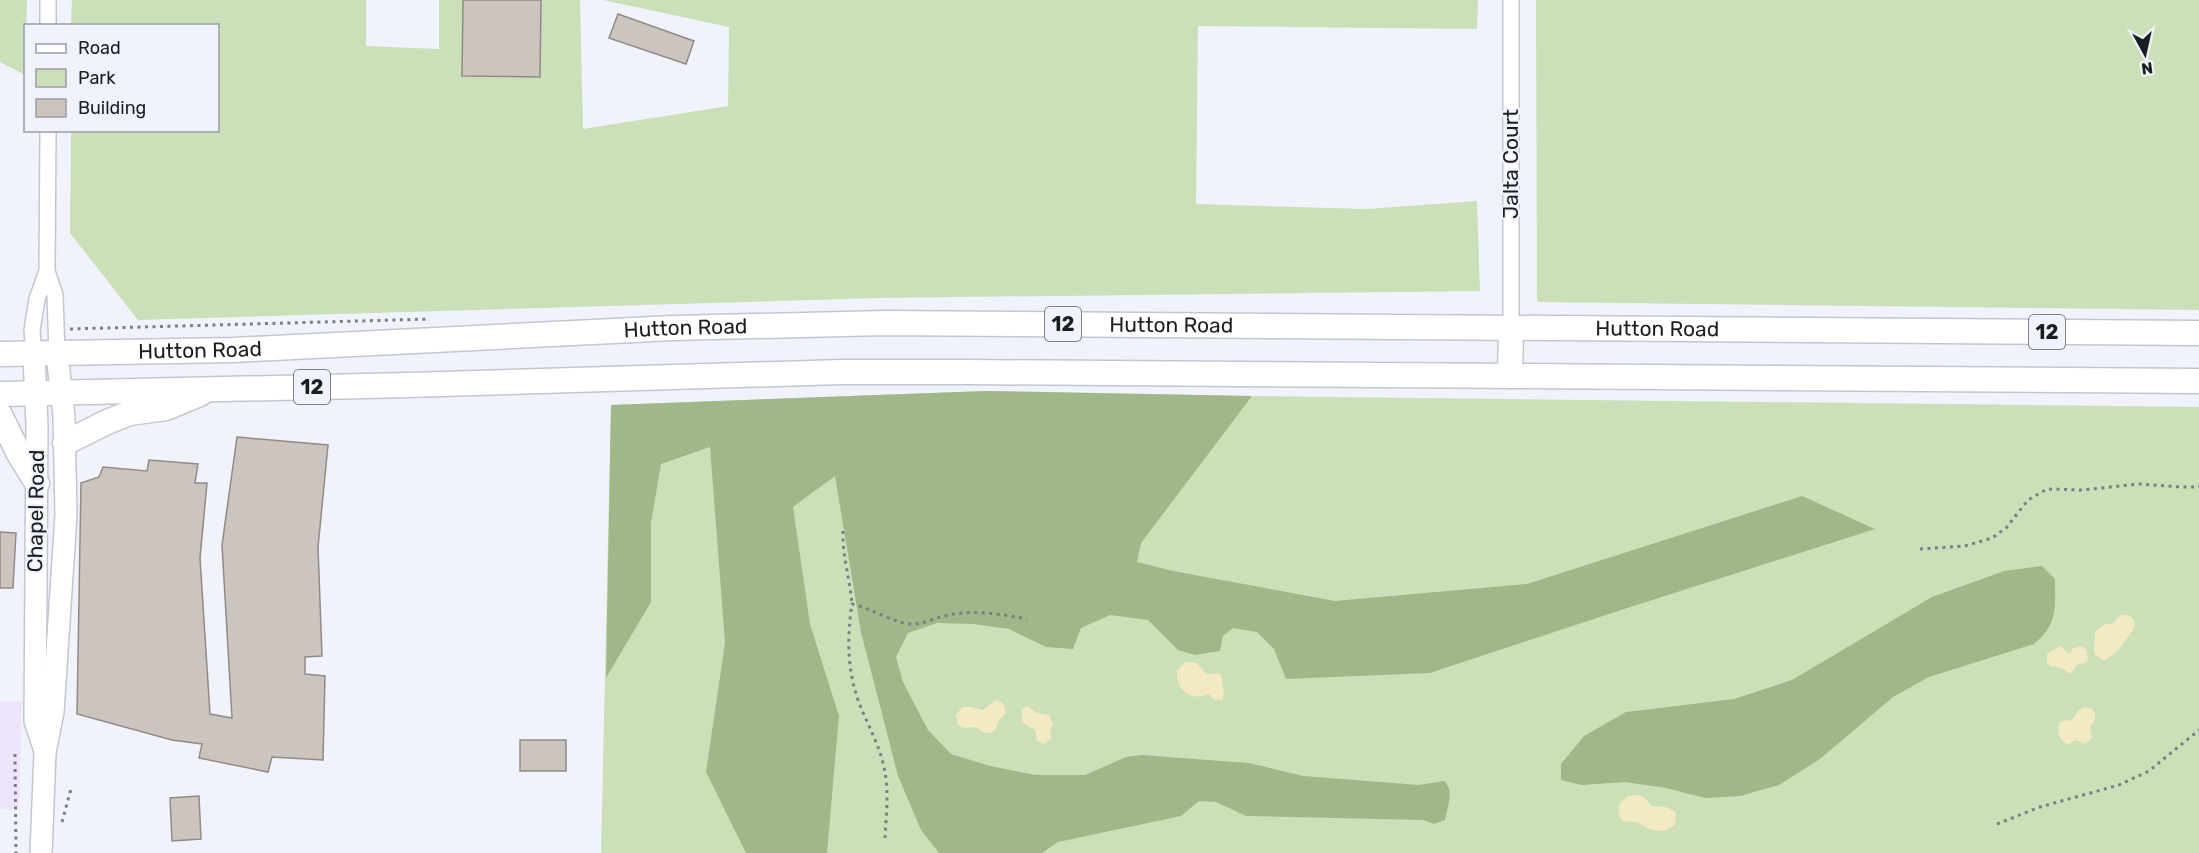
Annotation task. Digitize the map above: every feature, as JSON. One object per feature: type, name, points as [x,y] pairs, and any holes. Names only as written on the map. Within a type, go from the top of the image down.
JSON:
[{"type":"main road","name":"Hutton Road","points":[[0,354],[233,350],[673,328],[885,323],[2199,333]]},
{"type":"main road","points":[[1510,376],[1511,327]]},
{"type":"main road","name":"Chapel Road","points":[[45,354],[36,393],[35,721],[45,752]]},
{"type":"main road","name":"Chapel Road","points":[[41,853],[45,752],[52,712],[66,515],[62,394],[45,354]]},
{"type":"main road","name":"Hutton Road","points":[[0,394],[842,372],[1138,372],[2199,381]]},
{"type":"main road","points":[[65,443],[130,413],[166,408],[216,388]]},
{"type":"main road","points":[[0,415],[19,454],[37,483]]},
{"type":"street","points":[[48,0],[48,24]]},
{"type":"street","name":"Jalta Court","points":[[1511,0],[1511,327]]},
{"type":"street","name":"Chapel Road","points":[[45,354],[32,330],[46,271],[48,132]]},
{"type":"street","name":"Chapel Road","points":[[45,354],[55,295],[46,271]]},
{"type":"path","points":[[1920,549],[1965,546],[1992,538],[2006,528],[2028,500],[2047,489],[2082,490],[2139,484],[2199,487]]},
{"type":"path","points":[[843,531],[842,547],[852,604],[848,631],[851,677],[858,701],[877,741],[886,774],[885,838]]},
{"type":"path","points":[[852,604],[904,624],[972,613],[1000,614],[1027,619]]},
{"type":"path","points":[[1997,824],[2040,807],[2119,785],[2149,771],[2199,730]]},
{"type":"path","points":[[15,754],[16,853]]},
{"type":"path","points":[[60,829],[71,789]]},
{"type":"shaded area","points":[[0,701],[22,701],[19,809],[0,809]]},
{"type":"green space","points":[[0,0],[27,0],[26,24],[24,24],[24,74],[0,62]]},
{"type":"green space","points":[[72,0],[366,0],[366,46],[439,49],[439,0],[580,0],[583,129],[728,106],[729,27],[603,0],[1478,0],[1477,29],[1198,26],[1196,204],[1367,209],[1477,201],[1480,291],[878,298],[138,320],[70,233],[71,132],[219,132],[219,24],[71,24]]},
{"type":"green space","points":[[1536,0],[2199,0],[2199,310],[1537,302]]},
{"type":"green space","points":[[986,391],[2199,407],[2199,853],[601,853],[611,405]]},
{"type":"green space","points":[[986,391],[1252,396],[1141,543],[1137,562],[1173,571],[1335,601],[1527,584],[1802,496],[1875,529],[1430,673],[1286,679],[1274,649],[1257,632],[1233,628],[1223,636],[1220,651],[1195,655],[1178,650],[1148,620],[1110,615],[1081,628],[1073,649],[1046,647],[1009,629],[973,624],[937,623],[908,633],[896,657],[903,682],[928,730],[951,754],[990,766],[1035,775],[1085,775],[1126,757],[1141,755],[1249,763],[1303,776],[1419,785],[1444,781],[1450,794],[1445,820],[1434,824],[1423,820],[1246,816],[1216,802],[1199,801],[1181,816],[1058,842],[1042,853],[939,853],[921,830],[898,776],[861,632],[835,476],[793,507],[810,624],[839,716],[827,853],[746,853],[706,772],[725,643],[710,447],[661,464],[651,523],[651,602],[606,678],[611,405]]},
{"type":"green space","points":[[2042,566],[2055,579],[2055,607],[2051,622],[2042,637],[2034,644],[1929,677],[1893,697],[1820,759],[1779,785],[1740,796],[1705,798],[1666,788],[1625,782],[1582,785],[1561,780],[1561,764],[1584,736],[1626,712],[1734,699],[1792,680],[1932,597],[2004,571]]},
{"type":"sand","points":[[2120,615],[2131,617],[2135,627],[2117,651],[2103,660],[2095,655],[2095,632],[2103,625],[2114,623]]},
{"type":"sand","points":[[2060,646],[2070,654],[2073,648],[2082,646],[2087,651],[2088,660],[2078,664],[2070,674],[2061,668],[2051,666],[2047,662],[2047,654]]},
{"type":"sand","points":[[1186,662],[1197,663],[1206,674],[1221,674],[1224,694],[1222,700],[1215,700],[1208,694],[1190,695],[1181,688],[1177,670]]},
{"type":"sand","points":[[996,700],[1003,703],[1006,713],[991,733],[983,732],[976,727],[965,728],[958,725],[956,715],[962,707],[983,710]]},
{"type":"sand","points":[[1028,706],[1037,713],[1049,715],[1053,724],[1050,729],[1051,739],[1044,744],[1037,741],[1035,730],[1022,722],[1022,709]]},
{"type":"sand","points":[[2083,708],[2091,708],[2095,713],[2090,728],[2092,738],[2085,744],[2076,740],[2068,744],[2064,743],[2058,734],[2059,723],[2072,720]]},
{"type":"sand","points":[[1638,795],[1645,798],[1651,806],[1673,810],[1676,813],[1675,825],[1656,831],[1636,822],[1623,821],[1618,811],[1620,804],[1628,796]]},
{"type":"building","points":[[463,0],[541,0],[540,77],[462,76]]},
{"type":"building","points":[[618,14],[694,41],[686,64],[609,38]]},
{"type":"building","points":[[237,437],[328,445],[318,547],[322,656],[305,657],[305,674],[325,676],[323,760],[272,757],[268,772],[199,758],[202,744],[172,740],[77,714],[81,483],[99,477],[103,467],[147,471],[149,460],[198,464],[195,483],[207,483],[200,558],[210,714],[232,718],[222,545]]},
{"type":"building","points":[[0,532],[16,533],[13,588],[0,588]]},
{"type":"building","points":[[520,740],[566,740],[566,771],[520,771]]},
{"type":"building","points":[[199,796],[201,839],[172,841],[170,798]]}]
